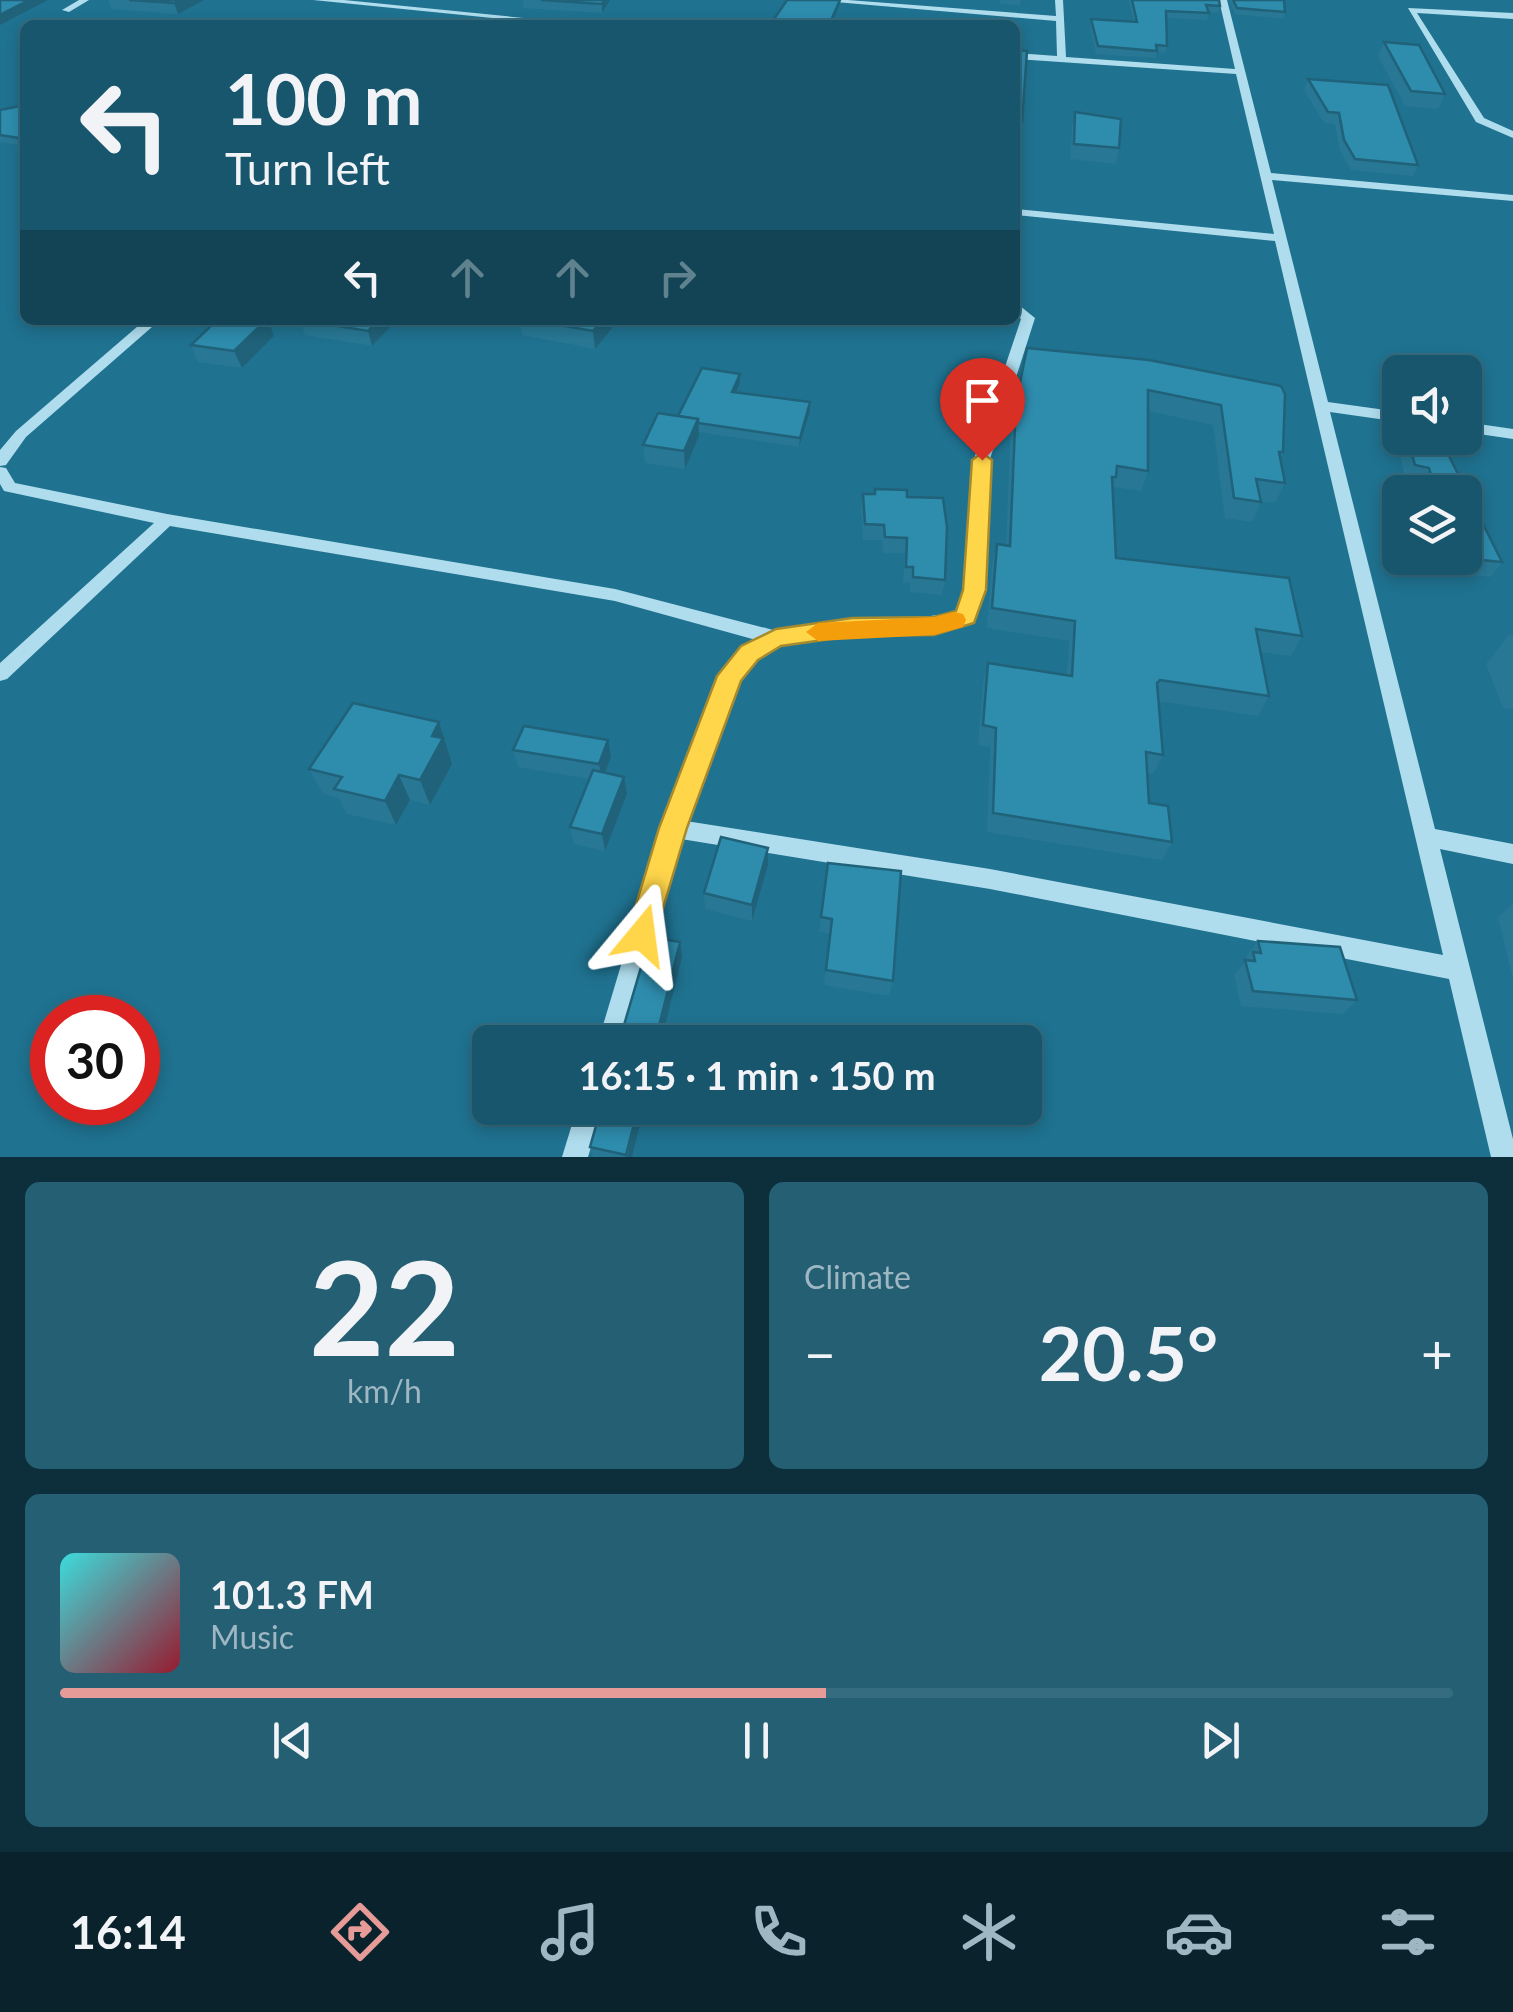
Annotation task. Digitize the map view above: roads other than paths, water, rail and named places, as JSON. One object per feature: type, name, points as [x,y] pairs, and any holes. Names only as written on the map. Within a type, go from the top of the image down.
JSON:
[{"type":"street","points":[[66,10],[85,0]]},
{"type":"street","points":[[317,0],[546,20]]},
{"type":"street","points":[[816,0],[1060,19]]},
{"type":"street","points":[[1059,0],[1062,59]]},
{"type":"street","points":[[1223,0],[1504,1157]]},
{"type":"street","points":[[1408,5],[1513,16]]},
{"type":"street","points":[[1408,5],[1480,120],[1513,135]]},
{"type":"street","points":[[510,16],[518,8]]},
{"type":"street","points":[[1020,56],[1241,72]]},
{"type":"street","points":[[1267,176],[1513,198]]},
{"type":"street","points":[[1020,212],[1282,238]]},
{"type":"street","points":[[615,1025],[673,828],[730,676],[749,653],[776,638],[852,627],[934,626],[966,617],[975,590],[982,460],[1028,318],[1020,311]]},
{"type":"street","points":[[0,461],[21,434],[148,325]]},
{"type":"street","points":[[1323,406],[1382,414]]},
{"type":"street","points":[[1482,429],[1513,434]]},
{"type":"street","points":[[0,472],[10,487],[167,520],[615,595],[776,638]]},
{"type":"street","points":[[0,674],[167,520]]},
{"type":"street","points":[[673,828],[990,879],[1458,969]]},
{"type":"street","points":[[1424,836],[1513,854]]},
{"type":"street","points":[[574,1157],[584,1125]]}]
